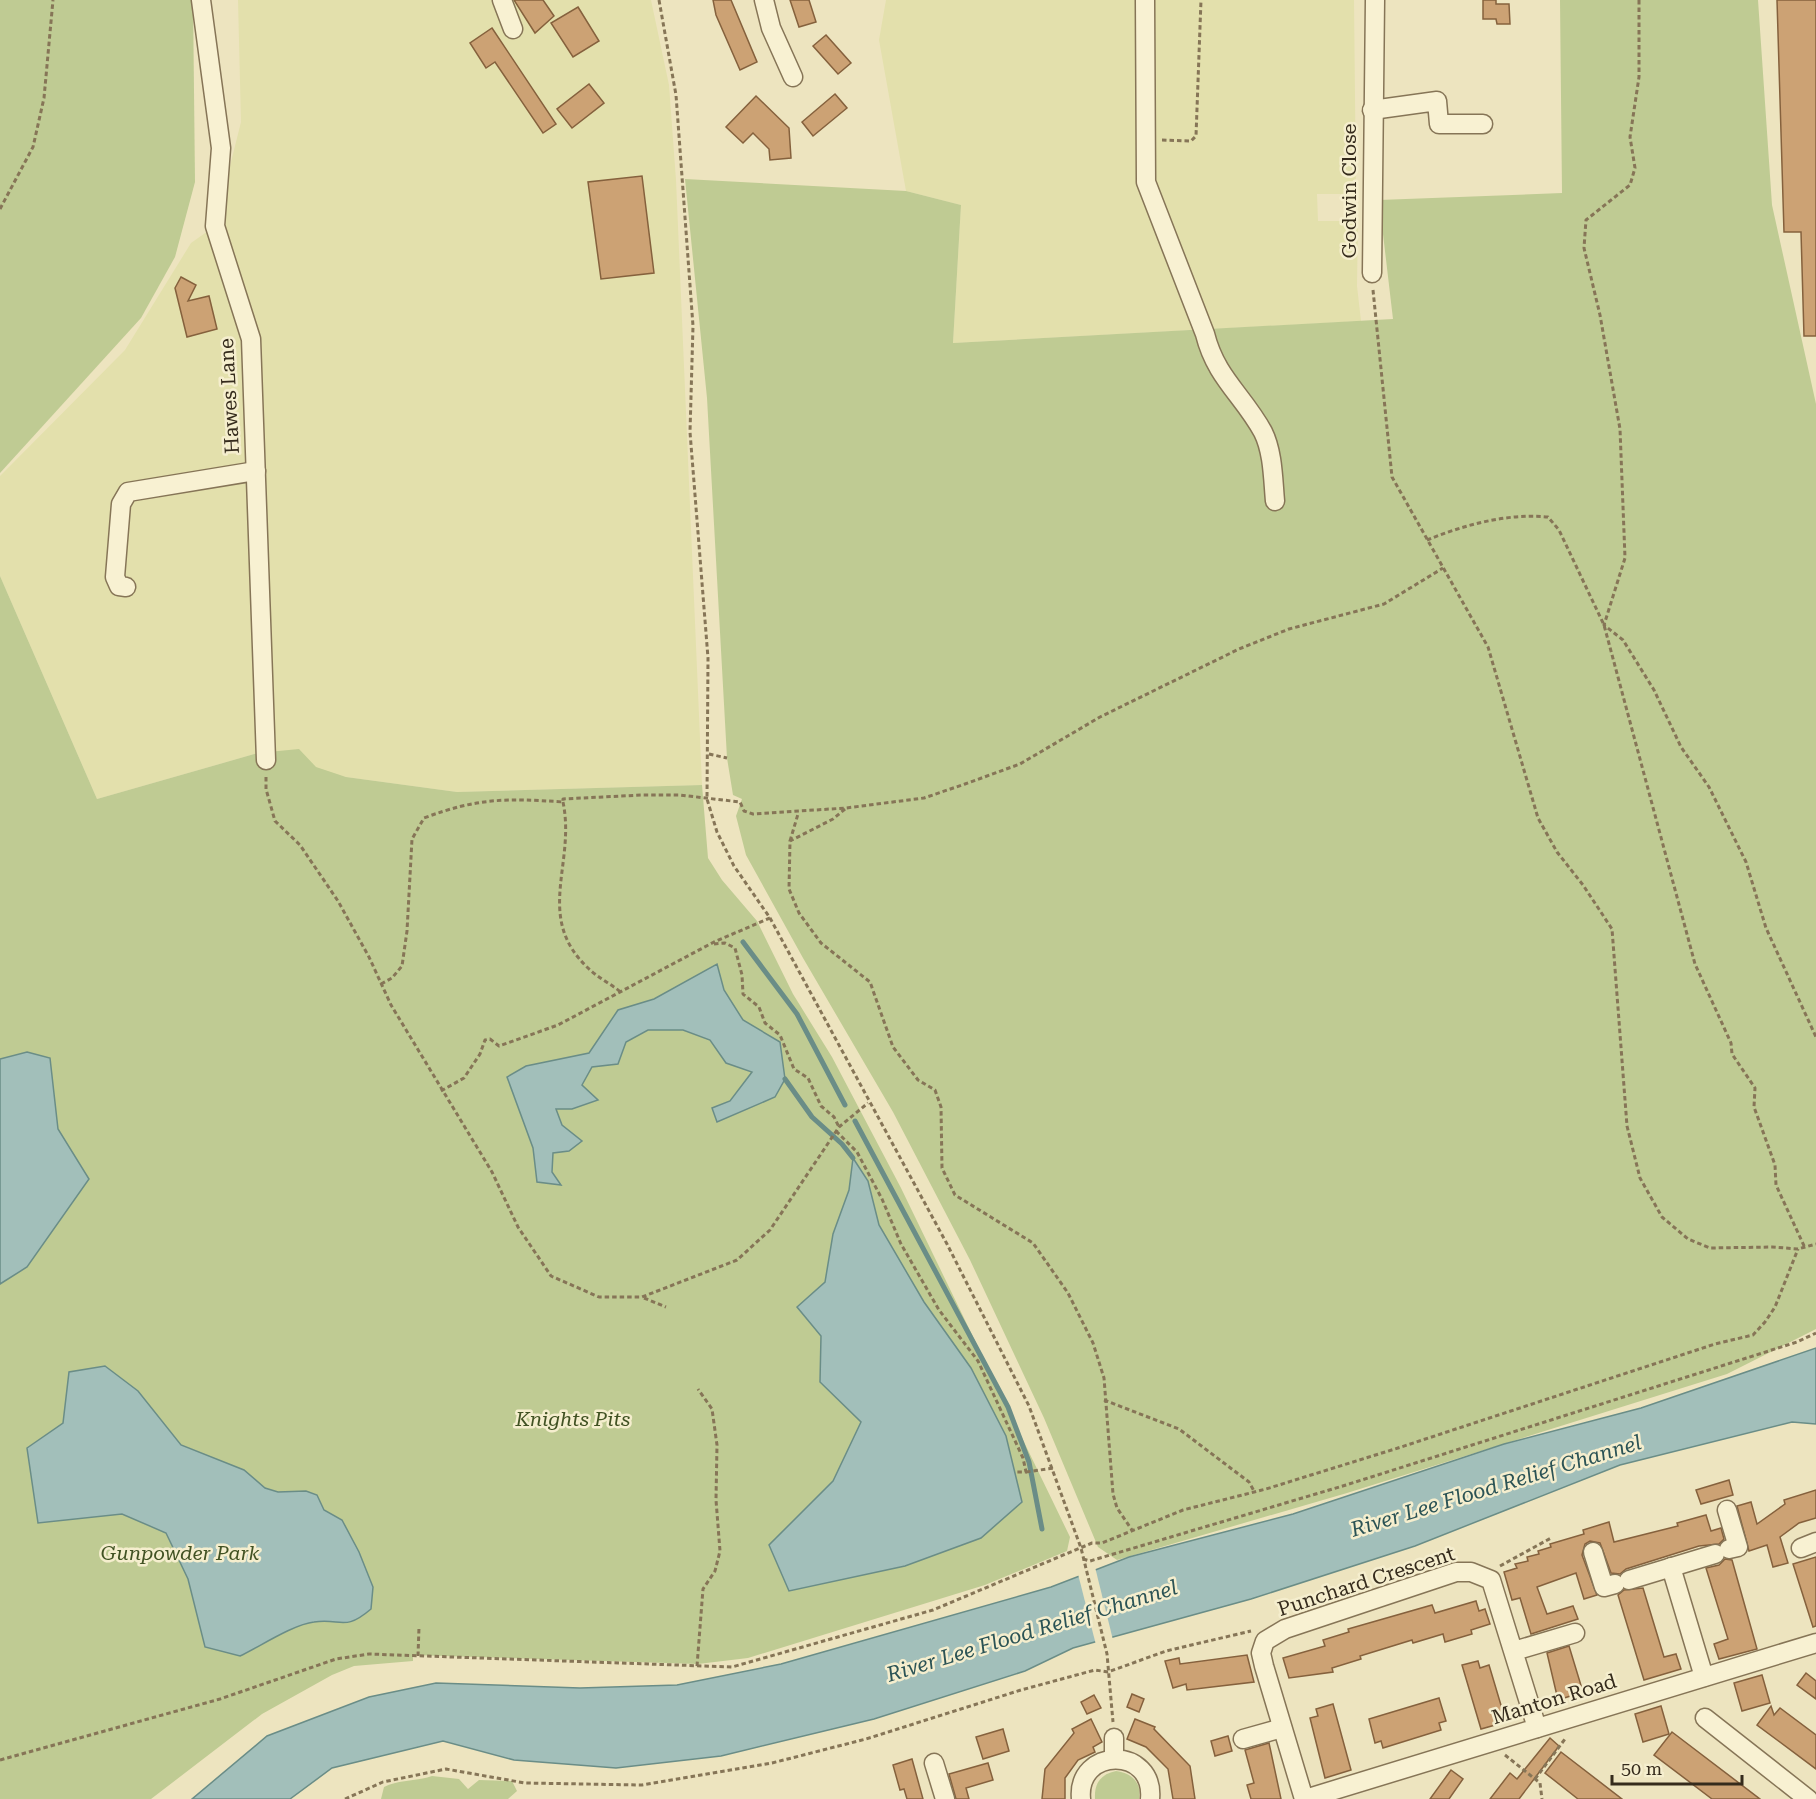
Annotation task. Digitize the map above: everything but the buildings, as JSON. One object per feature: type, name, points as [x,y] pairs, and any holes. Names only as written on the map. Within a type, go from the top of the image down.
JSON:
[{"type":"street","name":"Hawes Lane","points":[[201,0],[221,148],[215,226],[251,339],[266,760]]},
{"type":"street","points":[[502,0],[513,29]]},
{"type":"street","points":[[764,0],[771,27],[793,77]]},
{"type":"street","points":[[1145,0],[1146,182],[1205,334],[1211,357],[1264,434],[1270,452],[1275,501]]},
{"type":"street","name":"Godwin Close","points":[[1372,273],[1375,0]]},
{"type":"street","name":"Godwin Close","points":[[1372,110],[1437,101],[1439,124],[1483,124]]},
{"type":"street","points":[[126,587],[119,586],[114,578],[121,504],[128,492],[256,471]]},
{"type":"street","points":[[1593,1552],[1604,1587],[1738,1546],[1727,1510]]},
{"type":"street","points":[[1671,1567],[1704,1677]]},
{"type":"street","name":"Punchard Crescent","points":[[1305,1799],[1264,1666],[1261,1653],[1264,1641],[1285,1629],[1456,1572],[1483,1575],[1491,1580],[1538,1728]]},
{"type":"street","points":[[1514,1652],[1575,1633]]},
{"type":"street","name":"Manton Road","points":[[1305,1799],[1816,1643]]},
{"type":"street","points":[[1705,1719],[1808,1799]]},
{"type":"street","points":[[1243,1739],[1282,1728]]},
{"type":"street","points":[[1114,1738],[1114,1758]]},
{"type":"street","points":[[1081,1799],[1082,1785],[1086,1775],[1103,1761],[1114,1758],[1135,1764],[1143,1771],[1149,1781],[1150,1799]]},
{"type":"street","points":[[934,1763],[945,1799]]},
{"type":"path","points":[[0,209],[33,147],[44,98],[53,0]]},
{"type":"path","points":[[659,0],[676,95],[693,326],[690,432],[708,658],[707,799],[717,832],[734,866],[770,918],[868,1103],[947,1244],[1029,1406],[1054,1468],[1081,1548],[1107,1654],[1114,1738]]},
{"type":"path","points":[[1145,139],[1191,141],[1196,136],[1201,0]]},
{"type":"path","points":[[1604,625],[1625,558],[1620,429],[1600,315],[1584,248],[1586,220],[1630,185],[1635,168],[1630,137],[1639,77],[1639,0]]},
{"type":"path","points":[[1372,273],[1392,477],[1488,647],[1538,818],[1557,852],[1583,885],[1612,929],[1627,1126],[1640,1178],[1662,1217],[1688,1239],[1710,1248],[1772,1247],[1798,1250],[1816,1244]]},
{"type":"path","points":[[1427,540],[1455,529],[1524,514],[1548,517],[1559,530],[1604,625],[1695,964],[1731,1043],[1732,1054],[1755,1088],[1754,1107],[1775,1165],[1776,1185],[1805,1248]]},
{"type":"path","points":[[381,984],[392,978],[402,966],[407,932],[412,839],[424,818],[472,803],[511,798],[563,801],[563,799],[642,795],[707,799],[740,802],[744,811],[753,814],[798,813],[924,798],[1020,764],[1100,717],[1239,649],[1289,629],[1383,604],[1443,568]]},
{"type":"path","points":[[1604,625],[1623,640],[1654,690],[1681,747],[1710,787],[1746,862],[1766,928],[1816,1037]]},
{"type":"path","points":[[709,754],[728,758]]},
{"type":"path","points":[[266,760],[266,789],[275,821],[300,845],[338,901],[441,1092],[492,1172],[518,1227],[551,1276],[599,1297],[642,1297],[737,1260],[770,1230],[835,1133],[868,1103]]},
{"type":"path","points":[[563,801],[567,832],[557,905],[567,944],[589,969],[622,993]]},
{"type":"path","points":[[790,841],[833,819],[846,808]]},
{"type":"path","points":[[798,813],[790,841],[789,889],[799,913],[821,943],[870,982],[879,1013],[893,1047],[918,1080],[935,1090],[941,1107],[942,1168],[955,1195],[1033,1243],[1068,1293],[1093,1343],[1104,1378],[1104,1400],[1113,1470],[1113,1494],[1117,1508],[1131,1530]]},
{"type":"path","points":[[441,1092],[464,1078],[480,1054],[484,1040],[490,1039],[499,1046],[558,1025],[622,993],[706,946],[770,918]]},
{"type":"path","points":[[706,946],[724,943],[735,948],[742,975],[743,994],[759,1007],[765,1023],[776,1030],[794,1069],[808,1078],[821,1106],[834,1117],[835,1133],[856,1152],[882,1199],[901,1245],[939,1310],[978,1361],[1003,1411],[1028,1472]]},
{"type":"path","points":[[0,1760],[220,1699],[336,1659],[369,1654],[732,1667],[933,1610],[1081,1548],[1102,1543],[1183,1510],[1409,1445],[1715,1344],[1753,1335],[1775,1307],[1798,1250]]},
{"type":"path","points":[[642,1297],[666,1307]]},
{"type":"path","points":[[1083,1559],[1090,1561],[1335,1489],[1816,1334]]},
{"type":"path","points":[[698,1389],[712,1409],[717,1445],[716,1500],[720,1551],[715,1571],[703,1589],[698,1666]]},
{"type":"path","points":[[1104,1400],[1179,1429],[1249,1482],[1254,1491]]},
{"type":"path","points":[[1015,1472],[1034,1472],[1054,1468]]},
{"type":"path","points":[[1483,1575],[1551,1538]]},
{"type":"path","points":[[418,1656],[420,1627]]},
{"type":"path","points":[[345,1799],[383,1782],[446,1769],[525,1783],[642,1785],[760,1765],[866,1739],[1021,1689],[1095,1670],[1108,1672],[1166,1651],[1252,1631],[1264,1641]]},
{"type":"path","points":[[1535,1779],[1584,1713]]},
{"type":"path","points":[[1488,1742],[1540,1783],[1542,1799]]},
{"type":"shaded area","points":[[238,0],[651,0],[669,85],[676,180],[702,785],[457,792],[346,777],[258,753],[97,799],[0,576],[0,476],[125,350],[191,243],[215,226],[241,122]]},
{"type":"shaded area","points":[[886,0],[1354,0],[1356,194],[1317,194],[1318,221],[1358,221],[1357,286],[1361,321],[953,343],[961,205],[906,191],[879,40]]},
{"type":"green space","points":[[0,0],[193,0],[195,182],[175,257],[141,318],[0,473]]},
{"type":"green space","points":[[1560,0],[1758,0],[1772,205],[1816,404],[1816,1329],[1727,1374],[1347,1493],[1117,1560],[1098,1547],[1044,1418],[970,1260],[893,1112],[746,855],[736,816],[742,799],[733,795],[727,758],[707,398],[685,179],[906,191],[961,205],[953,343],[1393,319],[1379,200],[1562,193]]},
{"type":"green space","name":"Knights Pits","points":[[0,576],[97,799],[258,753],[299,749],[316,767],[346,777],[457,792],[702,785],[708,858],[722,880],[757,921],[793,994],[832,1057],[901,1188],[1070,1537],[1067,1551],[985,1585],[748,1658],[698,1664],[413,1655],[413,1661],[354,1666],[332,1675],[262,1714],[151,1799],[0,1799]]},
{"type":"green space","points":[[1116,1771],[1127,1774],[1135,1780],[1139,1788],[1139,1799],[1095,1799],[1097,1784],[1102,1777]]},
{"type":"green space","points":[[432,1776],[459,1779],[468,1789],[479,1780],[512,1781],[517,1791],[508,1799],[381,1799],[384,1787]]},
{"type":"water","points":[[717,964],[724,990],[743,1020],[780,1042],[785,1079],[775,1097],[717,1122],[712,1108],[730,1101],[752,1072],[726,1063],[710,1040],[683,1030],[648,1030],[626,1042],[618,1064],[592,1067],[582,1085],[598,1100],[572,1109],[556,1109],[562,1125],[582,1141],[569,1151],[553,1153],[552,1172],[561,1185],[537,1182],[533,1148],[507,1077],[526,1066],[589,1053],[618,1010],[654,999]]},
{"type":"water","points":[[27,1052],[50,1058],[58,1129],[89,1179],[27,1267],[0,1284],[0,1059]]},
{"type":"water","points":[[853,1158],[868,1181],[879,1225],[924,1302],[971,1368],[1006,1436],[1022,1502],[981,1538],[905,1566],[789,1591],[769,1545],[833,1481],[861,1422],[820,1382],[821,1336],[797,1307],[825,1282],[833,1234],[849,1190]]},
{"type":"water","name":"River Lee Flood Relief Channel","points":[[1816,1348],[1816,1424],[1792,1422],[1620,1465],[1415,1546],[1251,1599],[1073,1648],[1025,1671],[874,1719],[721,1756],[616,1768],[514,1760],[443,1741],[332,1768],[290,1799],[192,1799],[267,1736],[369,1697],[436,1683],[580,1688],[677,1685],[781,1664],[1051,1587],[1129,1557],[1293,1514],[1504,1444],[1641,1408]]},
{"type":"water","points":[[105,1366],[138,1391],[181,1445],[244,1470],[265,1488],[278,1492],[306,1491],[317,1495],[324,1510],[342,1520],[359,1552],[373,1587],[371,1609],[348,1622],[323,1621],[297,1627],[240,1656],[205,1647],[188,1579],[166,1533],[122,1514],[38,1523],[27,1448],[63,1423],[69,1372]]},
{"type":"pier","points":[[1095,1567],[1113,1640],[1096,1645],[1078,1574]]},
{"type":"waterway","points":[[743,942],[797,1014],[845,1105]]},
{"type":"waterway","points":[[785,1079],[812,1117],[842,1144],[853,1158]]},
{"type":"waterway","points":[[855,1121],[1008,1407],[1029,1462],[1042,1529]]},
{"type":"park label","name":"Gunpowder Park","points":[[180,1553]]}]
